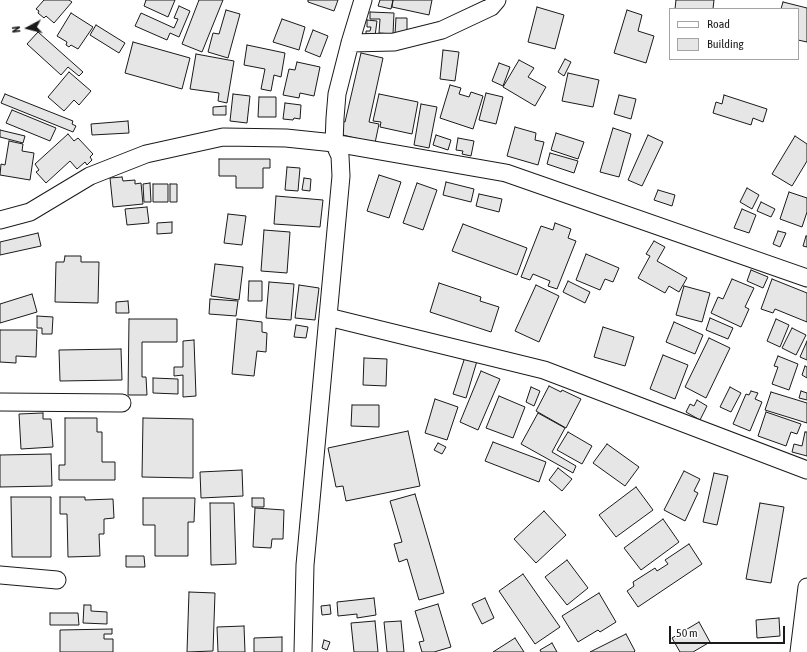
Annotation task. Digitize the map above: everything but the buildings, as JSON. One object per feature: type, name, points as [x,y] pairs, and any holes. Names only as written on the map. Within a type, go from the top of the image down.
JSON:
[{"type":"street","points":[[303,652],[305,565],[341,176],[340,156],[334,143],[337,94],[363,0]]},
{"type":"street","points":[[350,44],[394,42],[442,30],[491,7],[497,0]]},
{"type":"street","points":[[0,220],[30,212],[90,176],[146,154],[223,137],[286,138],[334,143],[506,173],[807,278]]},
{"type":"street","points":[[328,317],[544,370],[807,470]]},
{"type":"street","points":[[0,402],[122,403]]},
{"type":"street","points":[[0,575],[57,580]]},
{"type":"street","points":[[799,652],[807,587]]}]
